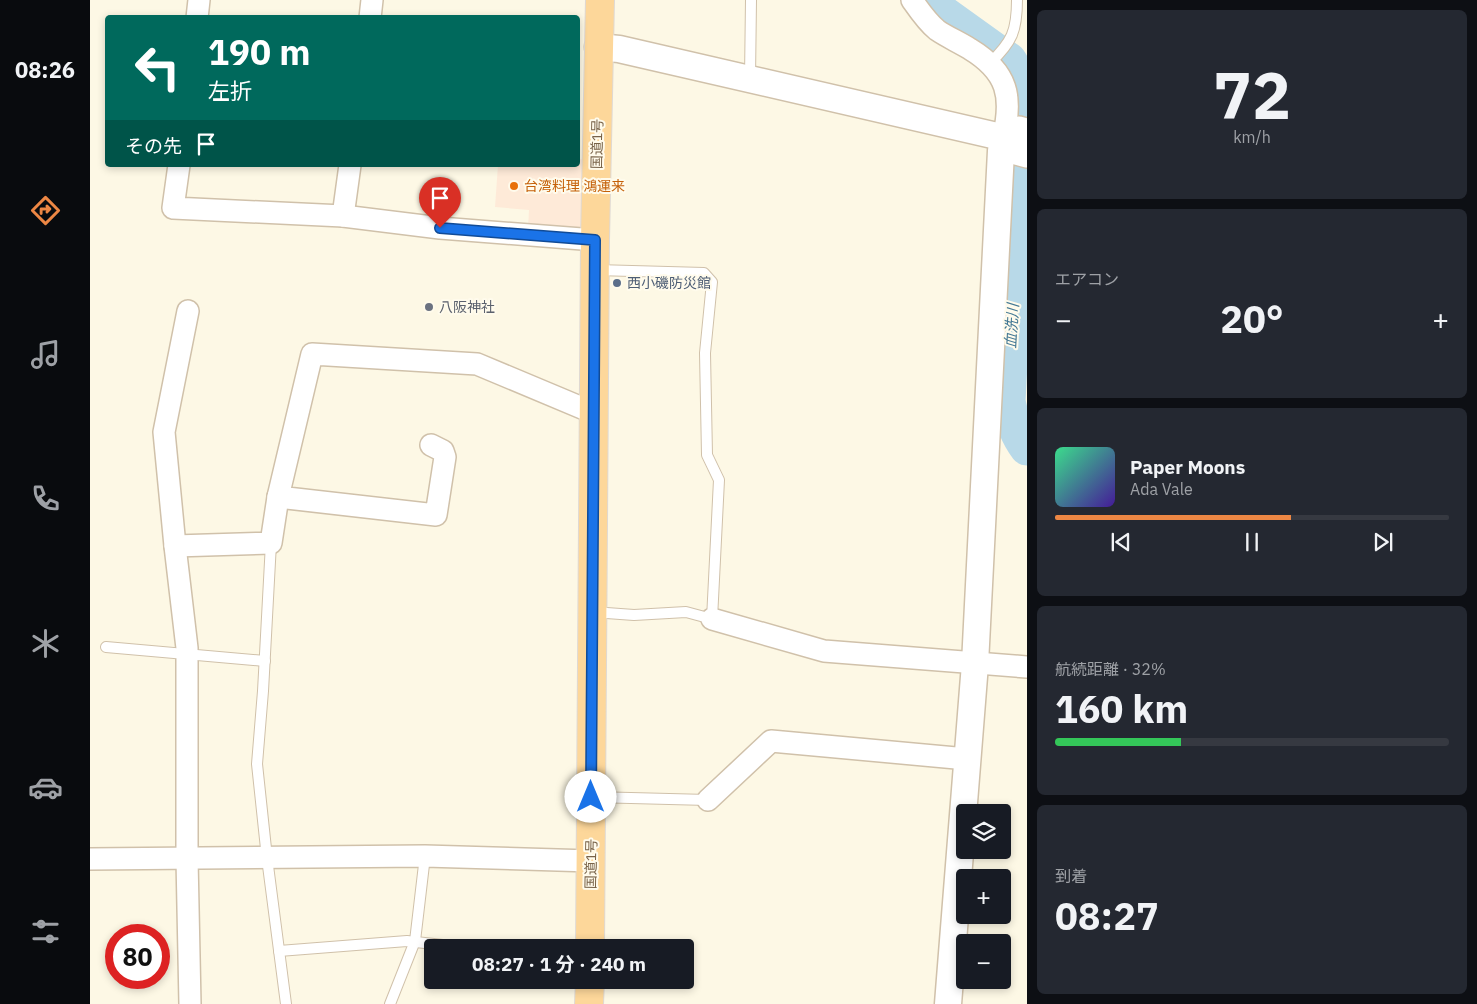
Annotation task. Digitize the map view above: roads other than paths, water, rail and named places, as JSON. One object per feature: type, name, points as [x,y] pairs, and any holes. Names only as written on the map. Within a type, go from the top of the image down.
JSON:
[{"type":"highway","name":"国道1号","points":[[590,939],[595,240],[600,0]]},
{"type":"highway","points":[[589,1004],[590,989]]},
{"type":"street","points":[[197,15],[199,0]]},
{"type":"street","points":[[370,15],[372,0]]},
{"type":"street","points":[[912,0],[936,29],[991,62],[1002,80],[1007,93],[1008,114],[1018,141]]},
{"type":"street","points":[[598,47],[618,49],[1018,141]]},
{"type":"street","points":[[948,1004],[975,664],[1001,151],[1018,141]]},
{"type":"street","points":[[179,167],[173,208],[343,216],[440,228],[595,240]]},
{"type":"street","points":[[343,216],[350,167]]},
{"type":"street","points":[[188,311],[164,432],[187,654],[187,859],[190,1004]]},
{"type":"street","points":[[175,546],[271,543],[278,496],[312,354],[477,364],[594,413]]},
{"type":"street","points":[[278,496],[436,515],[445,457],[443,451],[432,445]]},
{"type":"street","points":[[712,619],[824,651],[975,664],[1027,666]]},
{"type":"street","points":[[708,800],[771,741],[967,758]]},
{"type":"street","points":[[90,859],[425,856],[591,860]]},
{"type":"lane","points":[[750,80],[751,0]]},
{"type":"lane","points":[[991,62],[1007,46],[1022,24],[1017,0]]},
{"type":"lane","points":[[592,612],[634,615],[686,612],[712,619],[718,480],[707,455],[705,353],[712,282],[704,273],[595,270]]},
{"type":"lane","points":[[271,543],[257,764],[286,1004]]},
{"type":"lane","points":[[106,646],[265,661]]},
{"type":"lane","points":[[591,797],[708,800]]},
{"type":"lane","points":[[390,1004],[415,942],[425,856]]},
{"type":"lane","points":[[279,951],[407,941],[424,943]]},
{"type":"waterway","name":"血洗川","points":[[933,0],[942,12],[1009,60],[1017,75],[1022,92],[1024,104],[1008,401],[1015,426],[1027,448]]},
{"type":"place","name":"台湾料理 鴻運来","points":[[514,186]]},
{"type":"place","name":"西小磯防災館","points":[[617,283]]},
{"type":"place","name":"八阪神社","points":[[429,307]]}]
